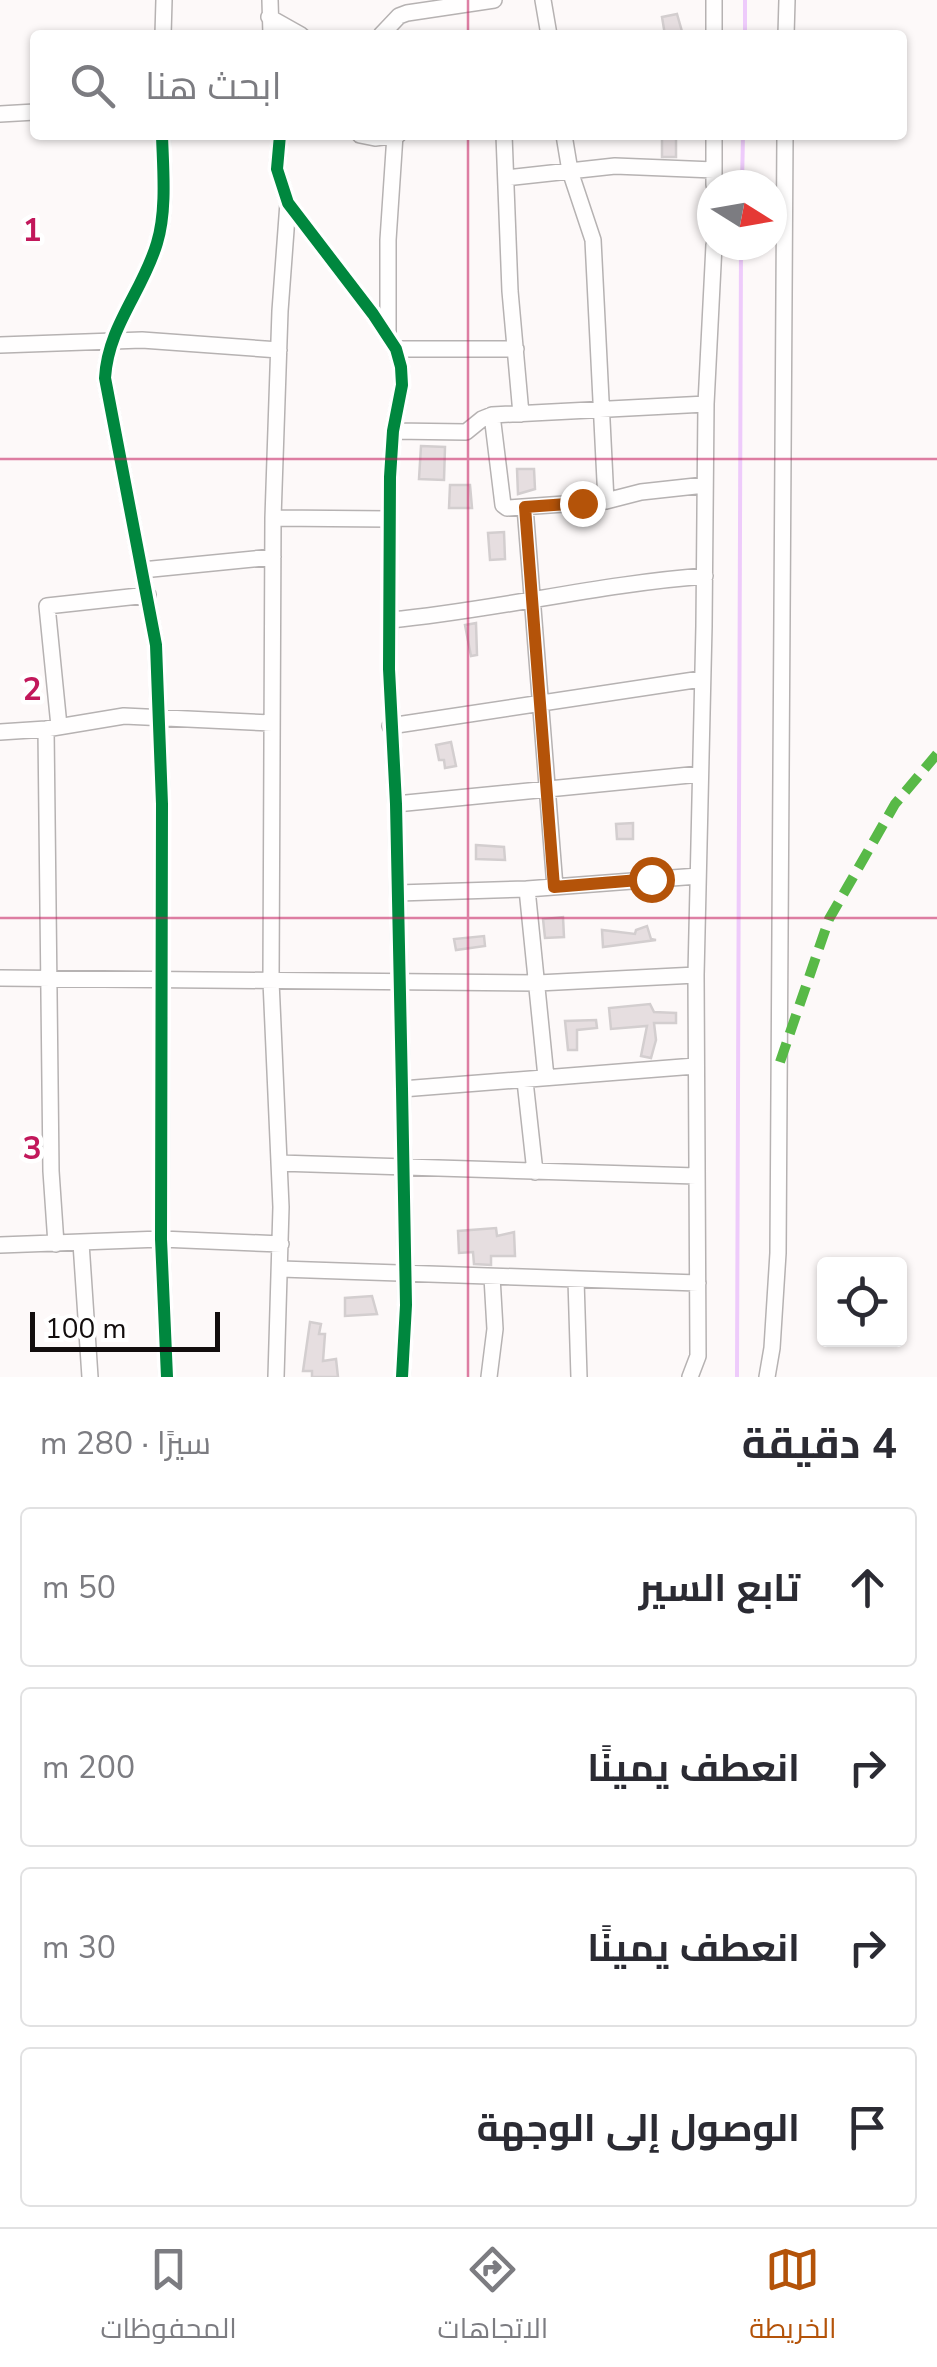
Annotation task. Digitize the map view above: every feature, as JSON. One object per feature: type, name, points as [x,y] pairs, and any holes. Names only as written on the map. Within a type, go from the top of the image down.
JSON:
[{"type":"street","points":[[163,30],[164,0]]},
{"type":"street","points":[[385,30],[399,16],[494,0]]},
{"type":"street","points":[[542,0],[548,30]]},
{"type":"street","points":[[714,0],[714,30]]},
{"type":"street","points":[[786,30],[787,0]]},
{"type":"street","points":[[270,8],[295,30]]},
{"type":"street","points":[[398,30],[399,16]]},
{"type":"street","points":[[0,114],[30,112]]},
{"type":"street","points":[[162,140],[157,244],[110,340],[105,378],[156,645],[162,980],[161,1239],[167,1377]]},
{"type":"street","points":[[276,1377],[281,1244],[271,982],[272,557],[288,204],[278,169],[280,140]]},
{"type":"street","points":[[396,140],[388,240],[392,344],[402,385],[394,431],[389,519],[390,726],[396,804],[402,1089],[402,1377]]},
{"type":"street","points":[[504,140],[510,291],[521,414]]},
{"type":"street","points":[[565,140],[570,171],[594,240],[606,500]]},
{"type":"street","points":[[714,140],[714,170]]},
{"type":"street","points":[[767,1377],[778,1254],[785,140]]},
{"type":"street","points":[[506,178],[616,166],[697,176]]},
{"type":"street","points":[[288,204],[392,344]]},
{"type":"street","points":[[690,1377],[698,1356],[696,975],[706,404],[713,260]]},
{"type":"street","points":[[0,346],[110,340],[279,350]]},
{"type":"street","points":[[392,344],[516,349]]},
{"type":"street","points":[[394,431],[466,432],[492,416],[706,404]]},
{"type":"street","points":[[492,416],[503,505],[507,508],[606,500],[705,485]]},
{"type":"street","points":[[525,507],[554,887]]},
{"type":"street","points":[[273,518],[389,519]]},
{"type":"street","points":[[142,570],[272,557]]},
{"type":"street","points":[[391,620],[614,585],[705,576]]},
{"type":"street","points":[[56,1244],[51,1171],[53,727],[47,606],[148,595]]},
{"type":"street","points":[[390,726],[701,678]]},
{"type":"street","points":[[0,732],[124,716],[272,723]]},
{"type":"street","points":[[396,804],[700,774]]},
{"type":"street","points":[[398,894],[698,876]]},
{"type":"street","points":[[527,889],[546,1077]]},
{"type":"street","points":[[0,978],[399,984],[538,983],[696,975]]},
{"type":"street","points":[[402,1089],[695,1066]]},
{"type":"street","points":[[525,1081],[535,1172]]},
{"type":"street","points":[[279,1163],[696,1176]]},
{"type":"street","points":[[0,1244],[161,1239],[281,1244]]},
{"type":"street","points":[[81,1243],[90,1377]]},
{"type":"street","points":[[281,1270],[698,1283]]},
{"type":"street","points":[[490,1377],[496,1322],[492,1277]]},
{"type":"street","points":[[576,1280],[578,1377]]},
{"type":"building","points":[[677,14],[682,30],[664,30],[662,17]]},
{"type":"building","points":[[662,140],[676,140],[676,157],[662,157]]},
{"type":"building","points":[[421,446],[445,447],[444,480],[419,479]]},
{"type":"building","points":[[517,469],[534,469],[535,489],[518,494]]},
{"type":"building","points":[[450,485],[470,485],[472,508],[449,508]]},
{"type":"building","points":[[504,532],[505,559],[490,560],[488,533]]},
{"type":"building","points":[[476,623],[477,655],[471,656],[465,625]]},
{"type":"building","points":[[451,742],[456,766],[445,768],[436,745]]},
{"type":"building","points":[[633,823],[633,839],[617,839],[616,824]]},
{"type":"building","points":[[476,845],[504,847],[505,860],[476,859]]},
{"type":"building","points":[[563,917],[564,937],[545,938],[543,919]]},
{"type":"building","points":[[647,926],[651,939],[656,940],[603,947],[602,930],[635,934]]},
{"type":"building","points":[[484,936],[485,946],[456,950],[454,939]]},
{"type":"building","points":[[650,1004],[654,1012],[676,1013],[676,1023],[654,1023],[656,1040],[651,1058],[641,1056],[647,1026],[611,1029],[609,1008]]},
{"type":"building","points":[[596,1020],[597,1028],[577,1030],[577,1050],[568,1050],[565,1021]]},
{"type":"building","points":[[496,1228],[497,1236],[514,1232],[515,1256],[491,1256],[491,1265],[474,1264],[473,1252],[459,1253],[458,1231]]},
{"type":"building","points":[[372,1296],[377,1314],[345,1316],[345,1298]]},
{"type":"building","points":[[310,1322],[321,1324],[319,1334],[325,1334],[323,1361],[336,1359],[338,1377],[312,1377],[312,1371],[303,1371]]},
{"type":"waterway","points":[[745,0],[745,30]]},
{"type":"waterway","points":[[742,170],[743,140]]},
{"type":"waterway","points":[[737,1377],[741,260]]},
{"type":"marked path","points":[[780,1062],[829,919],[895,804],[937,754]]},
{"type":"cycle path","points":[[162,140],[164,189],[160,230],[151,260],[112,342],[105,378],[156,645],[162,804],[161,1239],[167,1377]]},
{"type":"cycle path","points":[[280,140],[277,169],[288,203],[373,314],[396,349],[401,367],[390,477],[389,669],[396,804],[406,1305],[402,1377]]},
{"type":"route","points":[[582,503],[525,507],[554,887],[651,879]]}]
